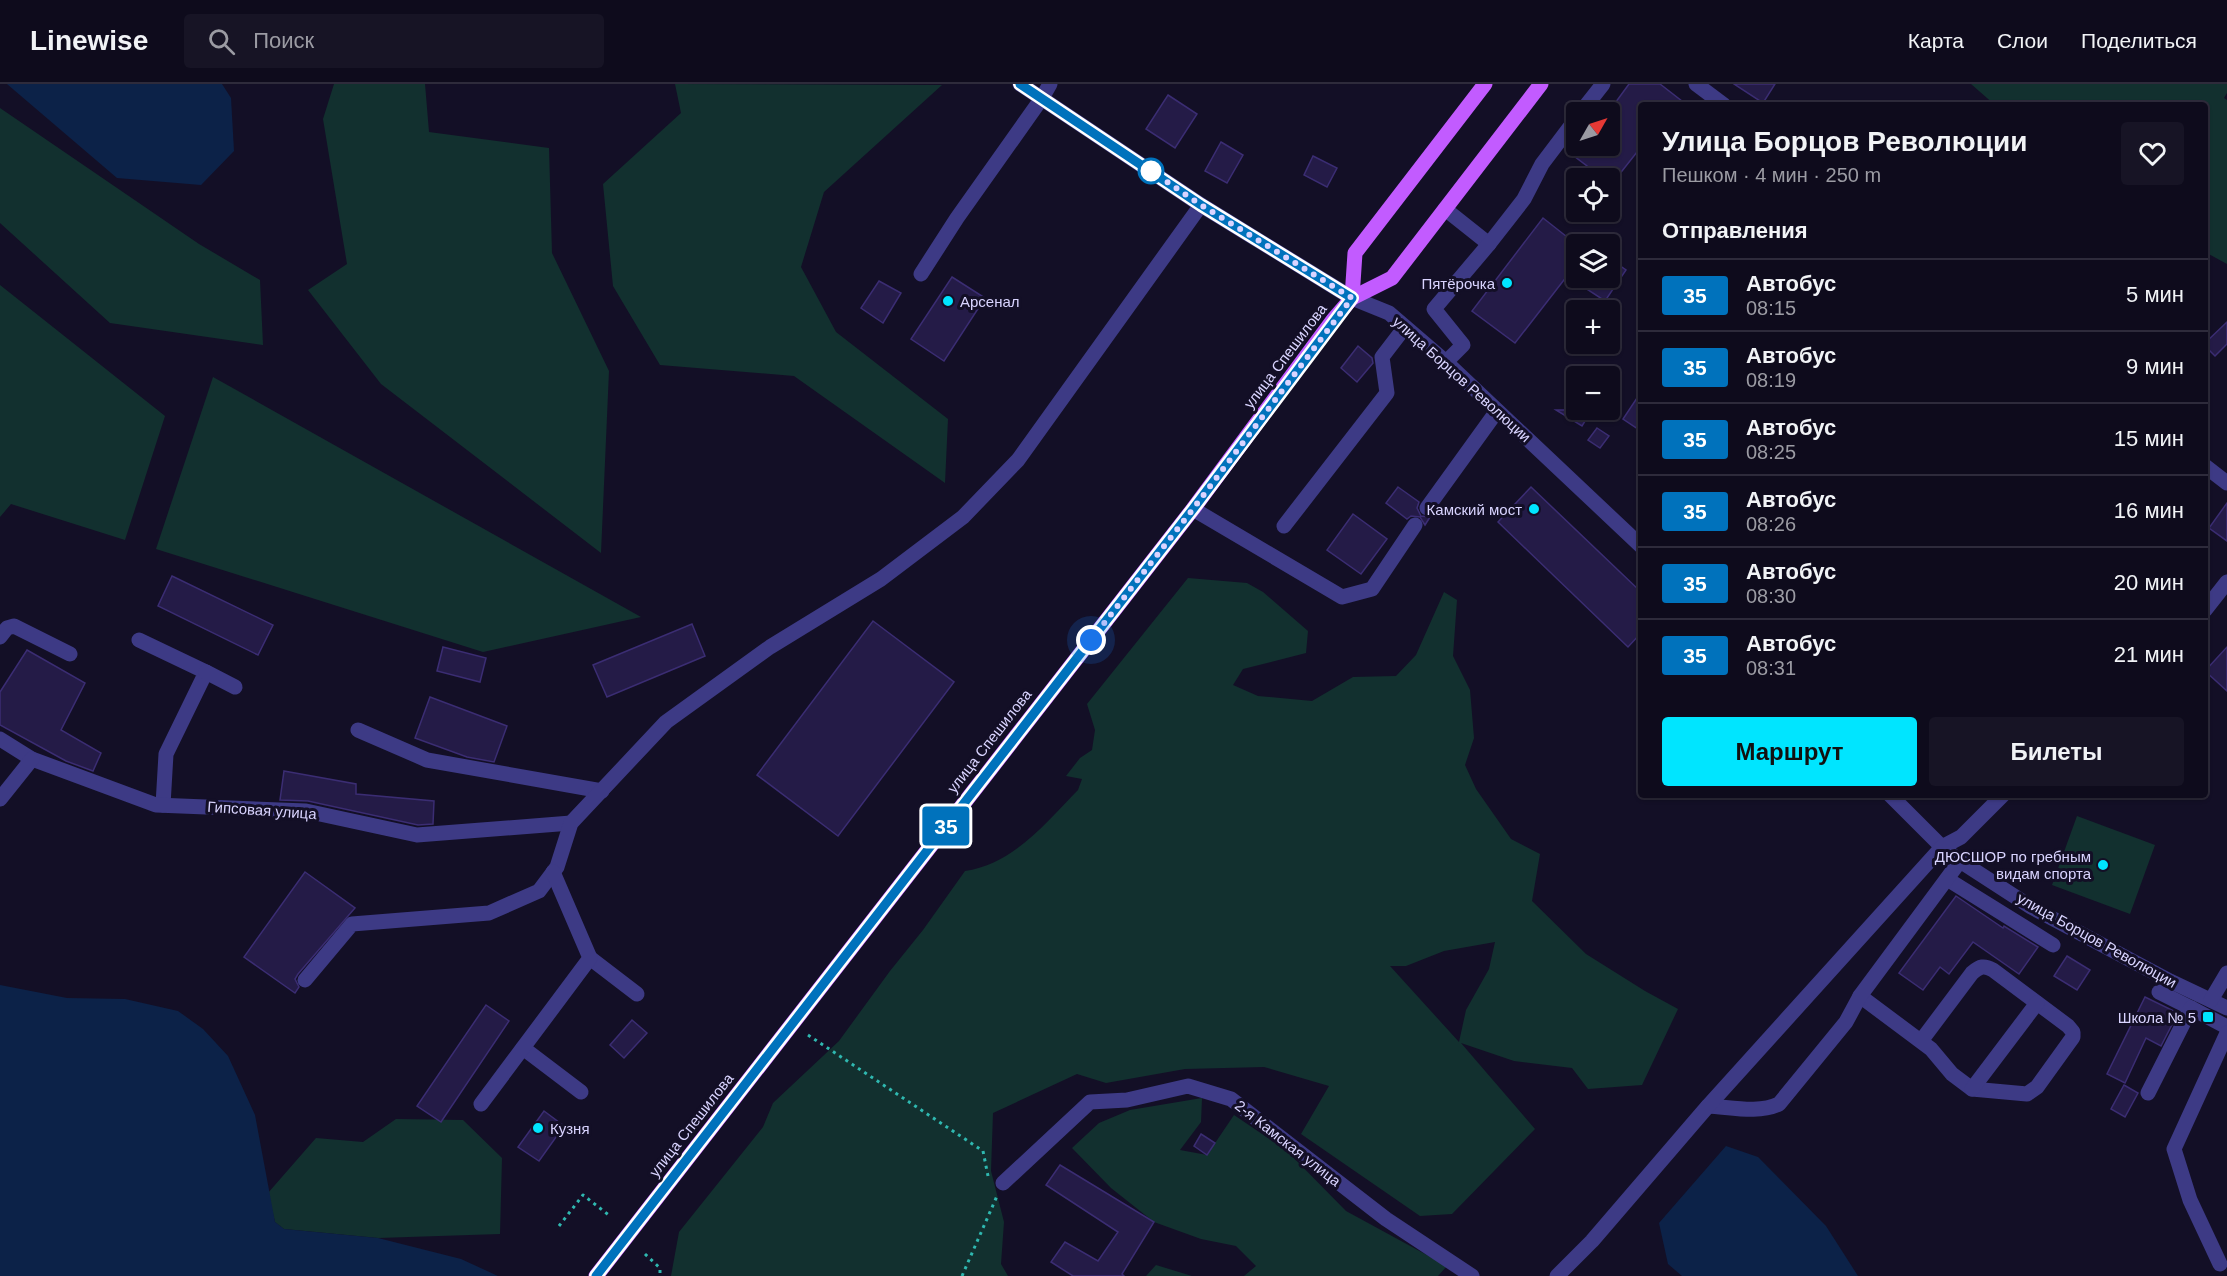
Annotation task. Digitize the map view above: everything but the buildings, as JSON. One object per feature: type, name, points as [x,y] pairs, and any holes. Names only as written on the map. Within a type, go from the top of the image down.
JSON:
[{"type":"main road","points":[[1352,298],[1355,253],[1485,84]]},
{"type":"main road","name":"улица Спешилова","points":[[596,1276],[1193,509],[1352,298],[1392,278],[1541,84]]},
{"type":"street","name":"улица Борцов Революции","points":[[1020,84],[1201,205],[1352,298],[1389,313],[1446,362],[1638,543]]},
{"type":"street","points":[[921,274],[1050,84]]},
{"type":"street","points":[[1589,102],[1603,84]]},
{"type":"street","points":[[1696,84],[1720,102]]},
{"type":"street","points":[[1446,362],[1463,345],[1434,309],[1524,199],[1542,164],[1566,132]]},
{"type":"street","points":[[305,980],[352,924],[489,914],[538,891],[557,867],[571,823],[666,722],[770,647],[881,579],[963,517],[1018,460],[1201,205]]},
{"type":"street","points":[[1445,209],[1489,244]]},
{"type":"street","points":[[1284,526],[1387,393],[1382,357],[1405,327]]},
{"type":"street","points":[[1427,508],[1497,411]]},
{"type":"street","points":[[2208,468],[2227,483]]},
{"type":"street","points":[[1193,509],[1342,597],[1372,589],[1415,525]]},
{"type":"street","points":[[2208,606],[2227,582]]},
{"type":"street","points":[[0,637],[7,628],[14,626],[70,654]]},
{"type":"street","points":[[139,640],[235,687]]},
{"type":"street","points":[[162,805],[166,754],[206,672]]},
{"type":"street","points":[[358,730],[427,760],[602,791]]},
{"type":"street","name":"Гипсовая улица","points":[[0,739],[32,759],[156,805],[306,811],[417,835],[571,823]]},
{"type":"street","points":[[0,799],[32,759]]},
{"type":"street","name":"улица Борцов Революции","points":[[1893,798],[1942,847],[2031,907],[2170,981],[2227,1008]]},
{"type":"street","points":[[1557,1276],[1592,1241],[1708,1106],[1942,847],[1960,837],[2000,798]]},
{"type":"street","points":[[1708,1106],[1759,1109],[1779,1104],[1846,1022],[1860,996],[1960,861]]},
{"type":"street","points":[[553,872],[590,958],[637,994]]},
{"type":"street","points":[[1947,879],[2048,942],[2056,920]]},
{"type":"street","points":[[481,1104],[590,958]]},
{"type":"street","points":[[1860,996],[1921,1041],[1952,1074],[1972,1089],[2027,1094],[2037,1087],[2070,1043],[2073,1032],[1994,970],[1985,966],[1978,967],[1921,1041]]},
{"type":"street","points":[[2211,1000],[2227,973]]},
{"type":"street","points":[[2159,992],[2227,1027]]},
{"type":"street","points":[[1972,1089],[2037,1003]]},
{"type":"street","points":[[2148,1093],[2191,1008]]},
{"type":"street","points":[[2220,1264],[2190,1200],[2174,1149],[2227,1033]]},
{"type":"street","points":[[523,1048],[581,1092]]},
{"type":"street","name":"2-я Камская улица","points":[[995,1182],[1090,1102],[1127,1100],[1188,1086],[1231,1099],[1386,1219],[1472,1276]]},
{"type":"path","points":[[808,1035],[983,1151],[988,1172],[995,1182],[962,1276]]},
{"type":"path","points":[[559,1226],[583,1195],[610,1216]]},
{"type":"path","points":[[645,1254],[660,1268],[660,1276]]},
{"type":"green space","points":[[334,84],[425,84],[429,132],[549,148],[552,253],[609,371],[601,553],[381,384],[308,290],[347,264],[323,119]]},
{"type":"green space","points":[[675,84],[942,85],[824,192],[801,267],[836,332],[948,419],[945,483],[794,376],[660,365],[613,286],[603,184],[681,113]]},
{"type":"green space","points":[[1971,84],[2227,84],[2227,93],[2224,98],[2227,100],[2227,264],[2208,254],[2208,102],[1992,102]]},
{"type":"green space","points":[[0,108],[199,244],[260,280],[263,345],[110,323],[0,223]]},
{"type":"green space","points":[[0,285],[165,416],[125,540],[11,504],[0,517]]},
{"type":"green space","points":[[213,377],[641,617],[483,652],[156,549]]},
{"type":"green space","points":[[1188,578],[1247,583],[1263,592],[1308,631],[1306,653],[1243,669],[1233,685],[1258,696],[1312,701],[1353,677],[1396,676],[1416,655],[1444,592],[1457,600],[1453,656],[1470,690],[1474,738],[1465,765],[1476,789],[1511,839],[1540,854],[1532,901],[1586,954],[1678,1009],[1642,1085],[1588,1089],[1572,1068],[1514,1061],[1461,1043],[1535,1129],[1452,1214],[1420,1216],[1301,1134],[1329,1086],[1264,1067],[1185,1069],[1106,1083],[1077,1074],[993,1113],[991,1171],[1004,1222],[1001,1264],[1008,1276],[671,1276],[679,1232],[763,1127],[773,1103],[839,1041],[965,871],[982,867],[1013,851],[1041,828],[1078,790],[1082,779],[1066,776],[1080,758],[1092,750],[1095,730],[1087,704]],"holes":[[[1495,942],[1489,969],[1466,1010],[1459,1042],[1390,966],[1406,966],[1444,951]]]},
{"type":"green space","name":"ДЮСШОР по гребным видам спорта","points":[[2077,816],[2155,845],[2130,914],[2052,885]]},
{"type":"green space","points":[[1202,1098],[1201,1122],[1180,1150],[1207,1155],[1234,1115],[1287,1151],[1346,1211],[1447,1266],[1438,1276],[1244,1276],[1256,1266],[1236,1246],[1201,1239],[1154,1222],[1111,1188],[1072,1148],[1099,1123],[1130,1110]]},
{"type":"green space","points":[[396,1119],[463,1120],[502,1158],[500,1234],[378,1238],[284,1229],[275,1222],[268,1193],[316,1138],[363,1142]]},
{"type":"green space","points":[[1156,1265],[1192,1276],[1146,1276]]},
{"type":"water","points":[[7,84],[222,84],[231,98],[234,151],[201,185],[117,178]]},
{"type":"water","points":[[0,985],[67,998],[125,999],[178,1011],[203,1029],[228,1056],[255,1115],[275,1222],[284,1229],[378,1238],[461,1259],[498,1276],[0,1276]]},
{"type":"water","points":[[1726,1146],[1758,1157],[1826,1226],[1858,1276],[1682,1276],[1668,1264],[1659,1223]]},
{"type":"bus line","name":"35","points":[[596,1276],[1193,509],[1352,298],[1201,205],[1020,84]]},
{"type":"place","name":"Пятёрочка","points":[[1507,283]]},
{"type":"place","name":"Арсенал","points":[[948,301]]},
{"type":"place","name":"Камский мост","points":[[1534,509]]},
{"type":"place","name":"ДЮСШОР по гребным видам спорта","points":[[2103,865]]},
{"type":"place","name":"Школа № 5","points":[[2208,1017]]},
{"type":"place","name":"Кузня","points":[[538,1128]]},
{"type":"route","points":[[1091,640],[1352,298],[1201,205],[1151,171]]}]
